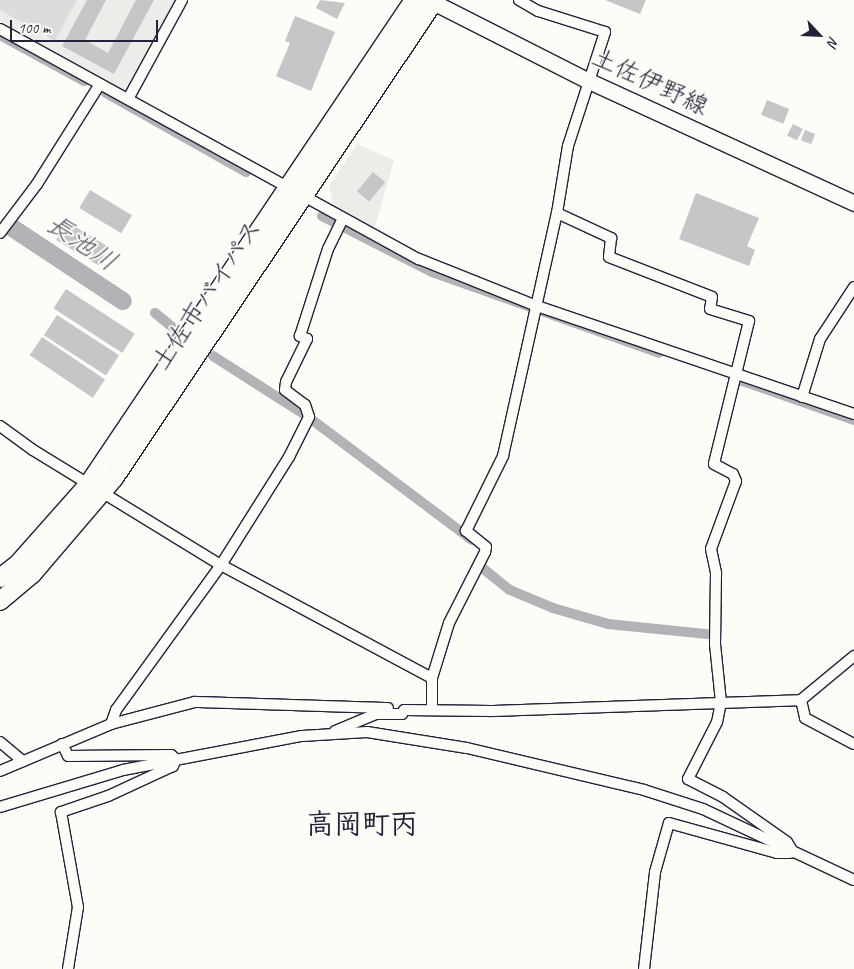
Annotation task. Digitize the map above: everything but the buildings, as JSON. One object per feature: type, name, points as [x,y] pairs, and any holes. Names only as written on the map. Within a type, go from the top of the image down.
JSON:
[{"type":"highway","name":"土佐市バイパス","points":[[295,192],[414,0]]},
{"type":"highway","name":"土佐市バイパス","points":[[0,601],[32,574],[96,488],[295,192],[433,1]]},
{"type":"highway","name":"土佐市バイパス","points":[[0,578],[96,488]]},
{"type":"main road","name":"土佐伊野線","points":[[433,1],[589,81],[854,202]]},
{"type":"street","points":[[128,99],[182,0]]},
{"type":"street","points":[[432,710],[432,678],[449,622],[486,552],[486,547],[466,531],[503,456],[533,308],[557,213],[568,146],[605,32],[538,11],[519,0]]},
{"type":"street","points":[[0,29],[295,192],[340,224],[533,308],[735,377],[854,414]]},
{"type":"street","points":[[0,233],[37,184],[100,84]]},
{"type":"street","points":[[557,213],[611,238],[609,257],[712,297],[710,309],[749,321],[714,464],[733,474],[736,481],[711,549],[716,573],[715,644],[721,702],[717,722],[688,779],[724,797],[787,842],[793,852]]},
{"type":"street","points":[[111,724],[116,710],[221,565],[289,457],[309,417],[305,405],[285,390],[286,382],[307,339],[300,336],[340,224]]},
{"type":"street","points":[[802,397],[820,339],[854,287]]},
{"type":"street","points":[[0,426],[221,565],[432,678]]},
{"type":"street","points":[[0,771],[111,724],[195,702],[218,700],[432,710],[802,700],[854,656]]},
{"type":"street","points":[[802,700],[805,718],[854,744]]},
{"type":"street","points":[[0,807],[124,770],[176,759],[334,732],[376,714],[402,714],[404,710]]},
{"type":"street","points":[[334,732],[424,739],[555,767],[702,809],[854,880]]},
{"type":"street","points":[[0,742],[24,761]]},
{"type":"street","points":[[62,744],[68,756],[171,755],[176,759]]},
{"type":"street","points":[[68,969],[78,907],[60,812],[108,796],[173,766],[176,759]]},
{"type":"street","points":[[644,969],[655,872],[669,823],[777,853],[793,852]]},
{"type":"shaded area","points":[[0,0],[176,0],[125,91],[0,21]]},
{"type":"shaded area","points":[[0,0],[77,0],[55,41],[0,10]]},
{"type":"shaded area","points":[[357,144],[394,160],[374,230],[334,209],[329,186]]},
{"type":"waterway","points":[[0,35],[84,81]]},
{"type":"waterway","points":[[106,93],[246,172]]},
{"type":"waterway","points":[[322,216],[432,272],[659,353]]},
{"type":"waterway","name":"長池川","points":[[11,227],[123,301]]},
{"type":"waterway","points":[[155,313],[172,327]]},
{"type":"waterway","points":[[213,356],[307,416]]},
{"type":"waterway","points":[[737,379],[854,420]]},
{"type":"waterway","points":[[311,419],[472,540]]},
{"type":"waterway","points":[[480,566],[510,590],[553,608],[608,624],[707,634]]},
{"type":"district","name":"高岡町丙","points":[[362,824]]}]
